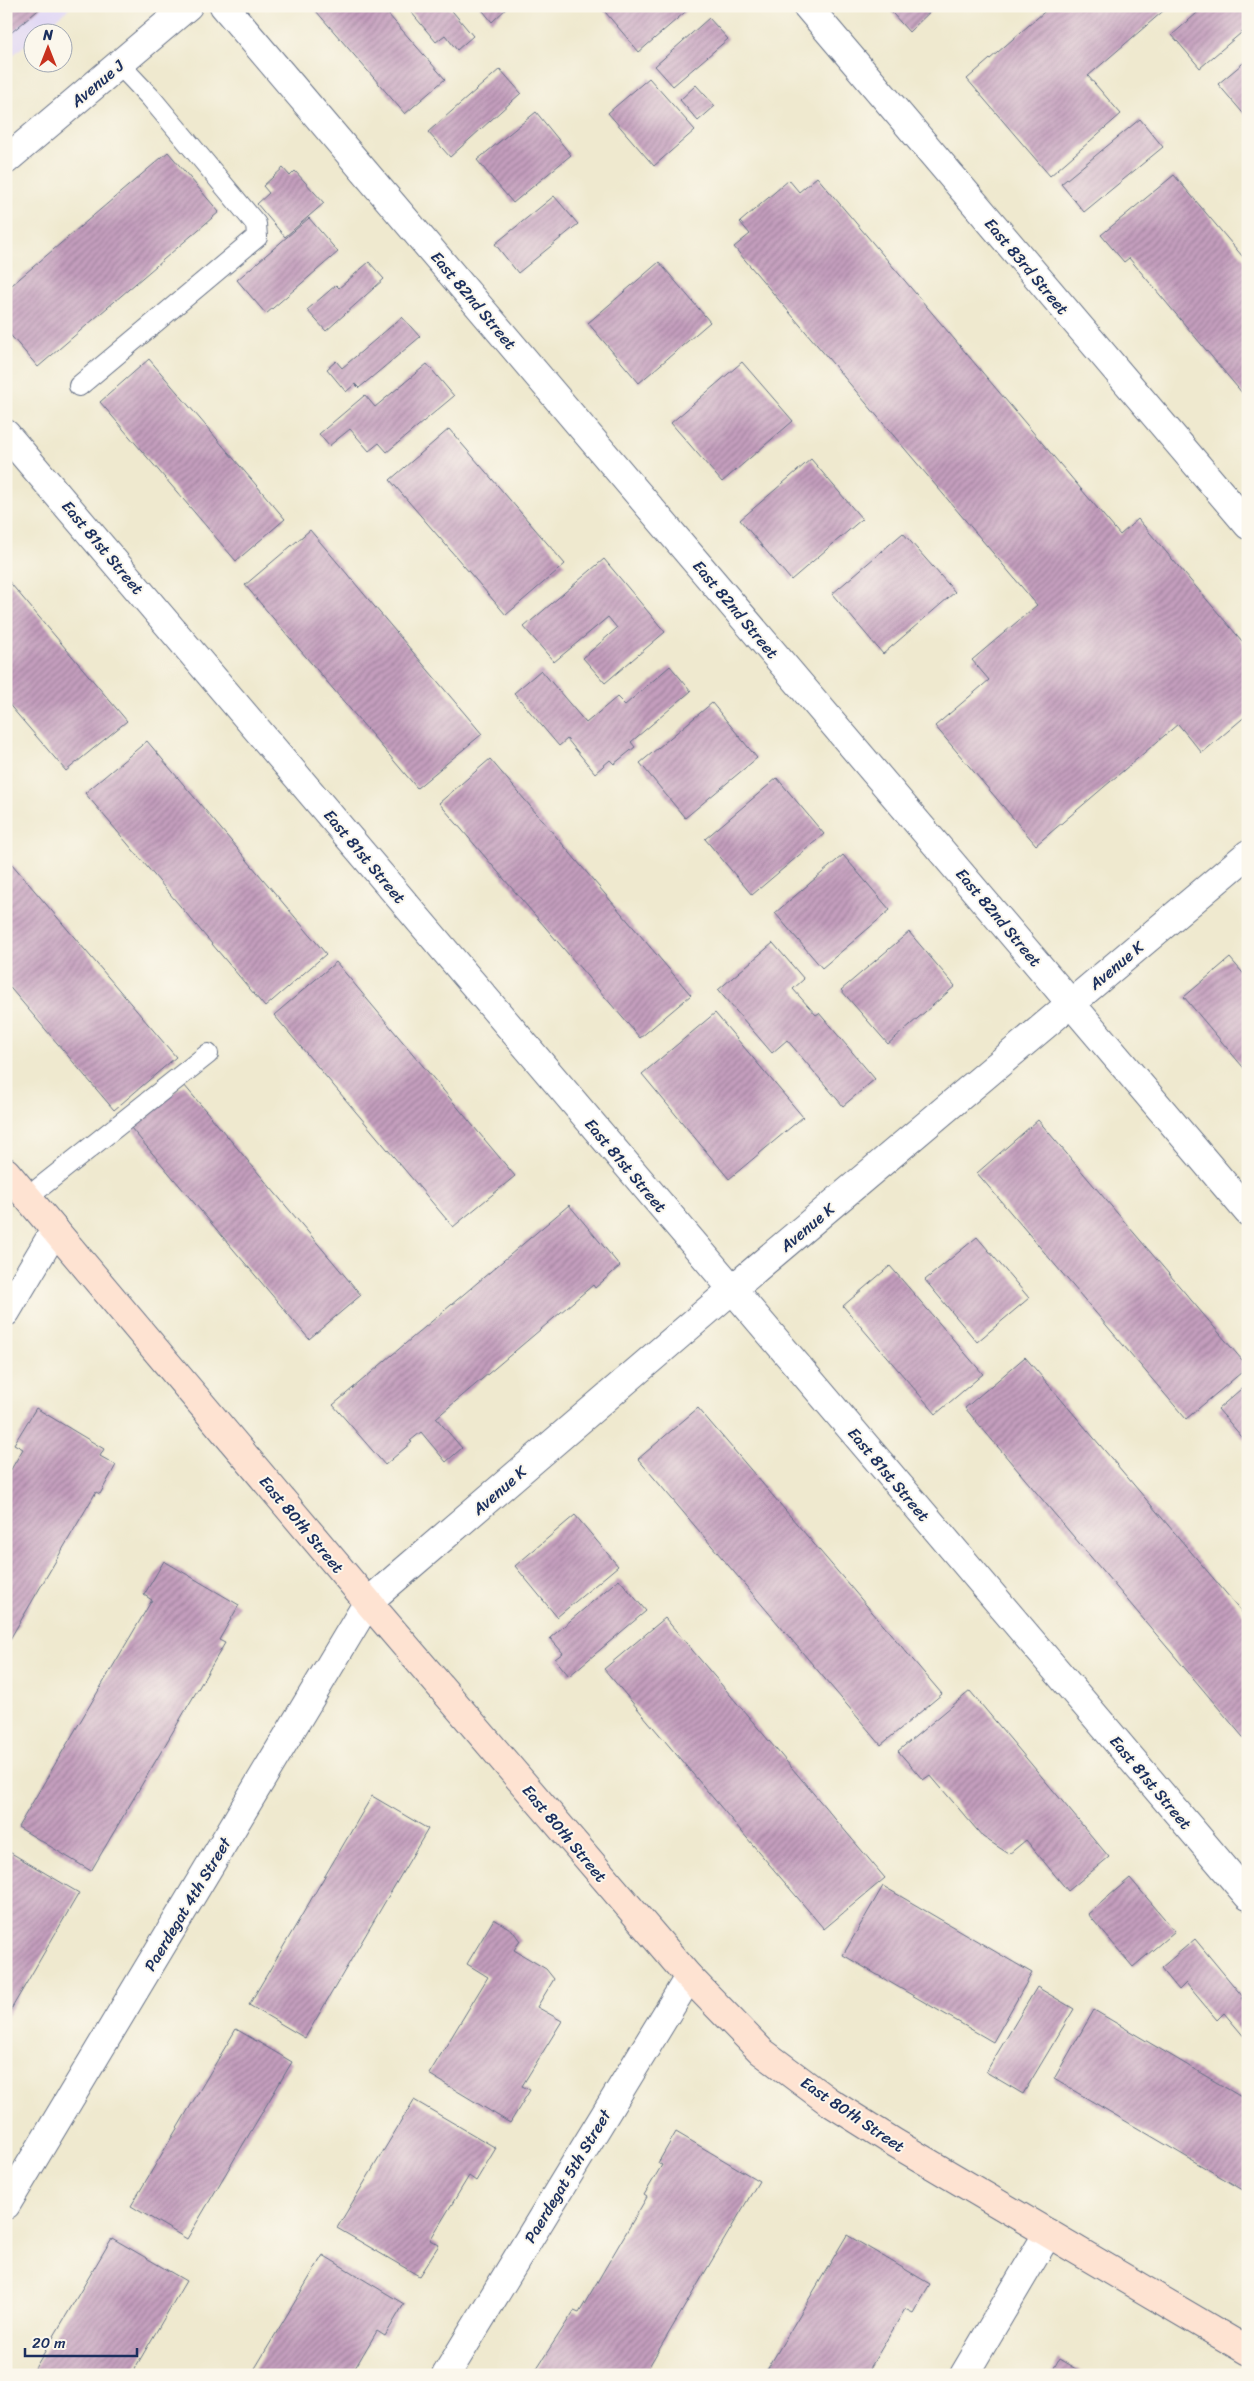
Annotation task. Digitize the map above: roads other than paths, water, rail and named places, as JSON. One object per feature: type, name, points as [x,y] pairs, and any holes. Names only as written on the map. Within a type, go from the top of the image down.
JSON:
[{"type":"street","name":"Avenue J","points":[[6,160],[188,6]]},
{"type":"street","name":"East 82nd Street","points":[[224,6],[1248,1212]]},
{"type":"street","name":"East 83rd Street","points":[[807,6],[1248,525]]},
{"type":"street","name":"East 81st Street","points":[[6,434],[1248,1896]]},
{"type":"street","name":"Avenue K","points":[[368,1602],[1248,854]]},
{"type":"street","name":"East 80th Street","points":[[6,1172],[368,1602],[688,1977],[762,2051],[828,2101],[895,2143],[1248,2351]]},
{"type":"street","points":[[6,1312],[55,1230]]},
{"type":"street","name":"Paerdegat 4th Street","points":[[6,2205],[368,1602]]},
{"type":"street","name":"Paerdegat 5th Street","points":[[446,2375],[688,1977]]},
{"type":"street","points":[[964,2375],[1048,2233]]},
{"type":"lane","points":[[79,386],[257,237],[258,234],[256,224],[151,98],[119,64]]},
{"type":"lane","points":[[28,1198],[208,1054]]}]
